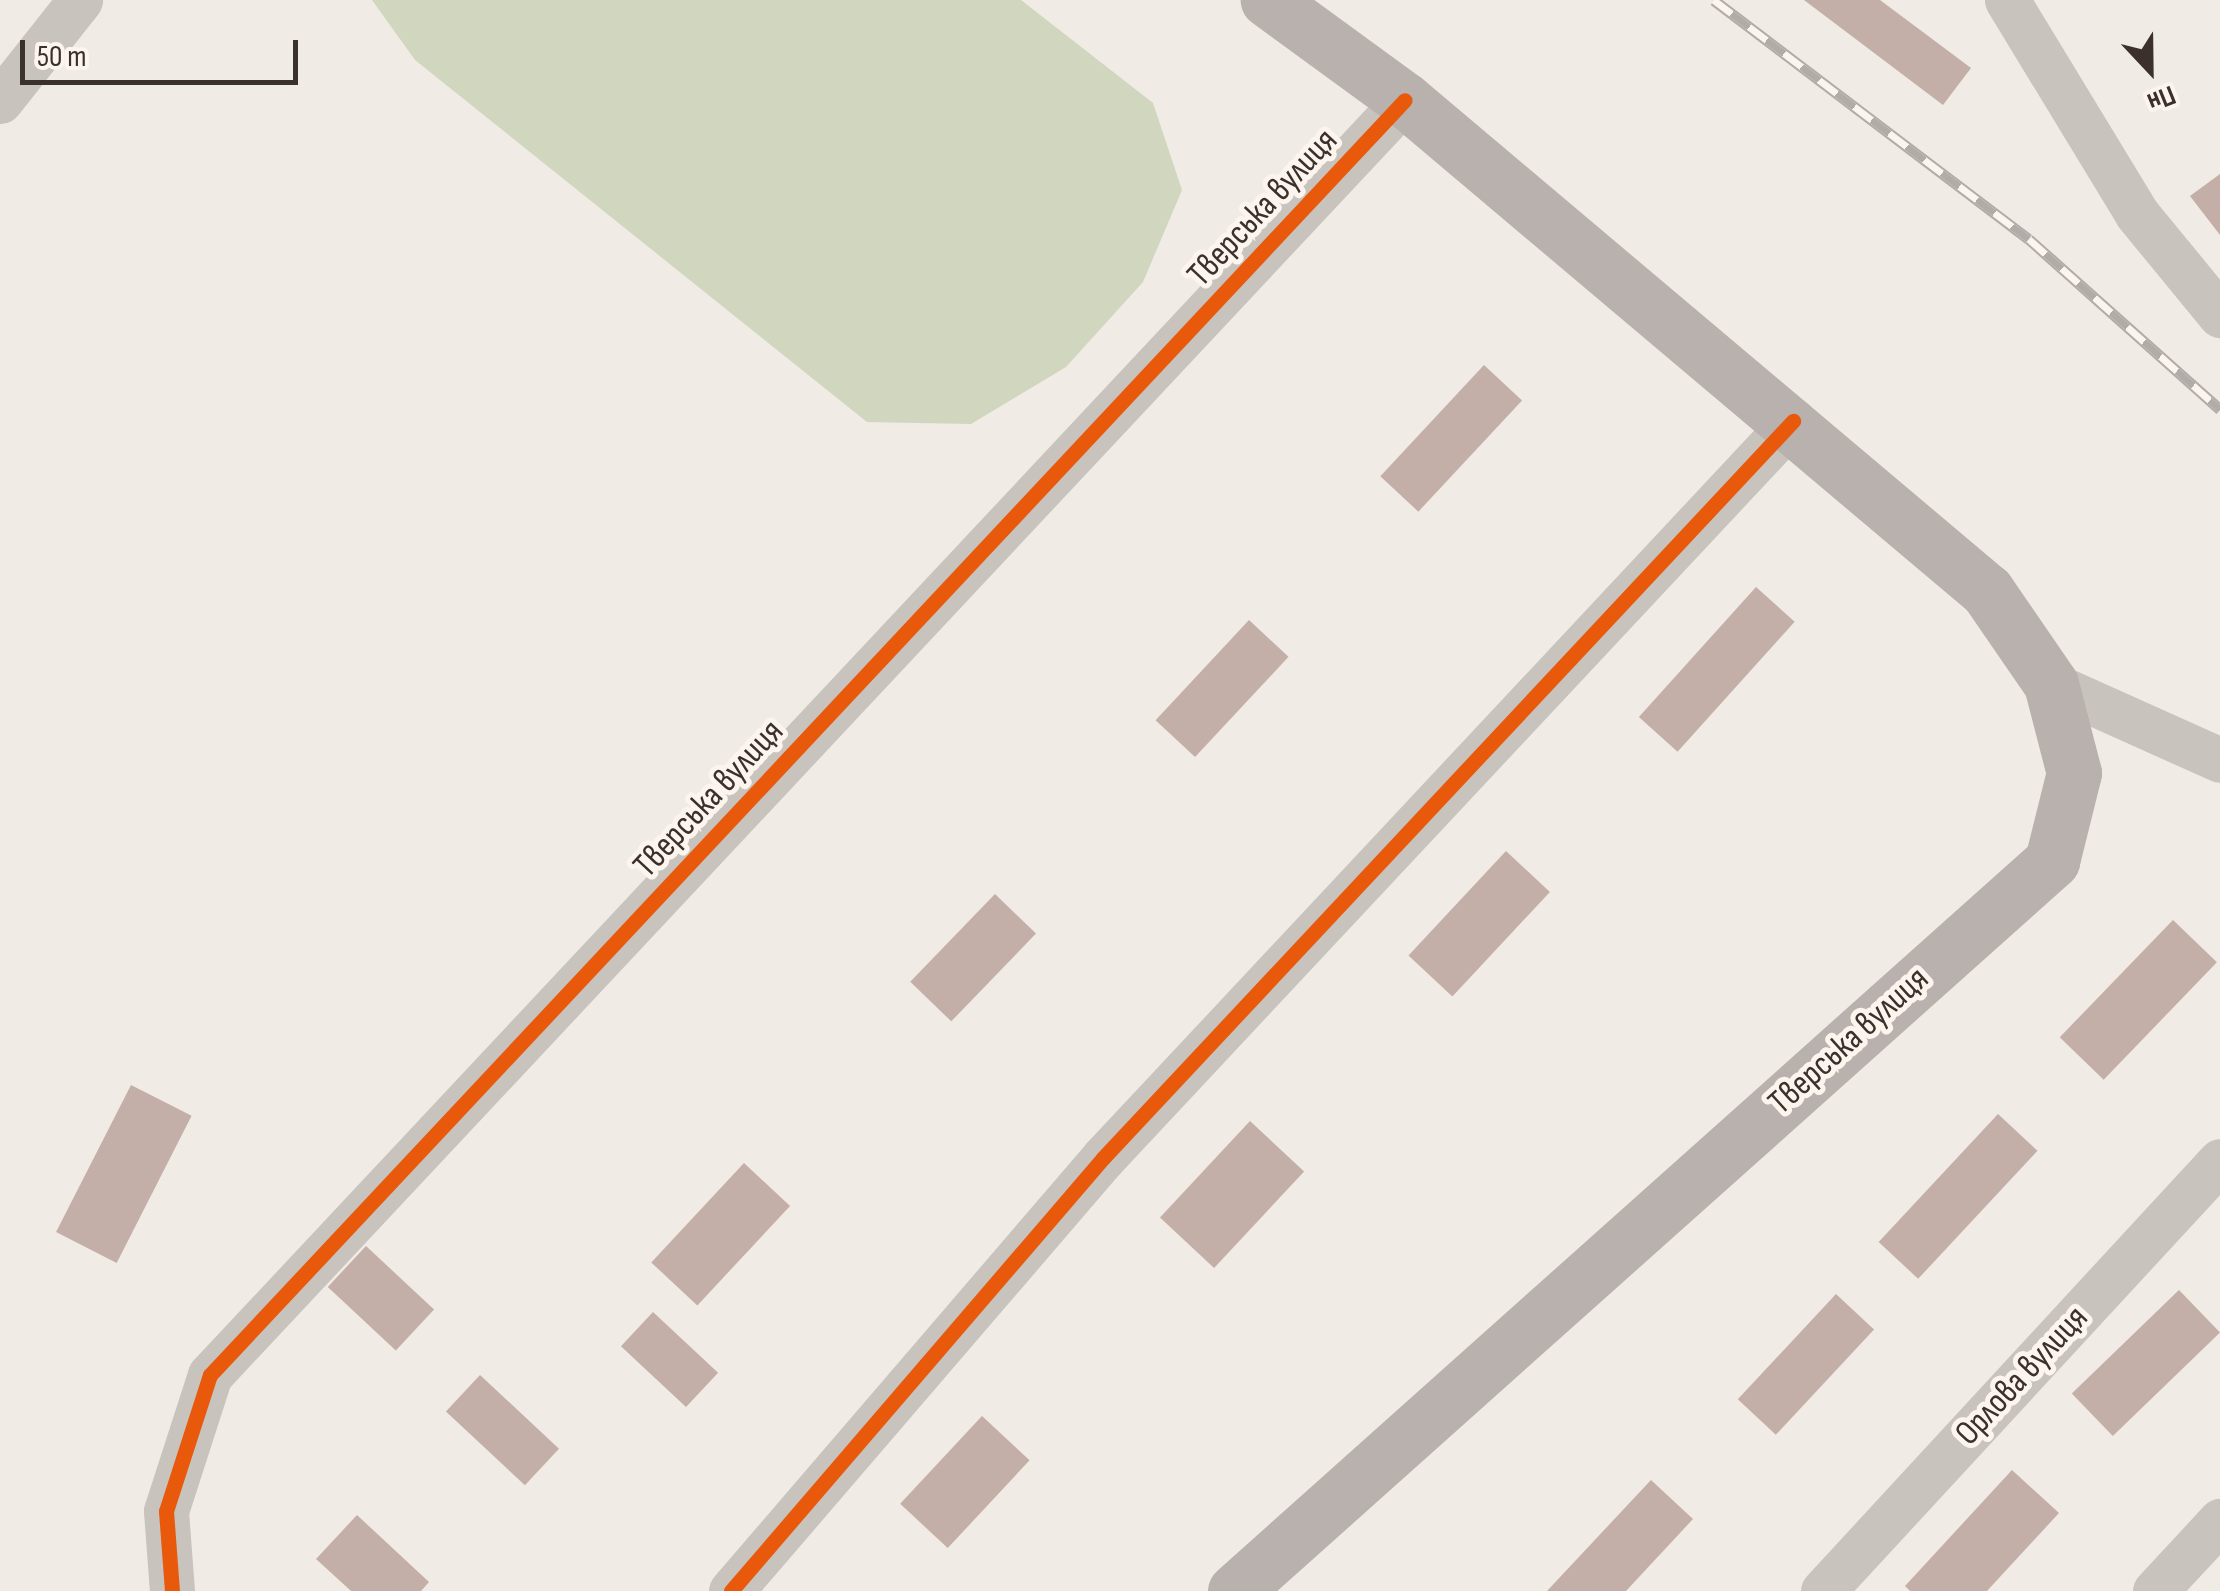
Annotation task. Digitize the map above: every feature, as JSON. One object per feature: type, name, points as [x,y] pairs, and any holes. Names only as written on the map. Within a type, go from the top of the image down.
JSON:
[{"type":"main road","name":"Тверська вулиця","points":[[1235,1591],[2052,861],[2074,773],[2051,684],[1987,591],[1793,421],[1406,100],[1268,0]]},
{"type":"street","points":[[0,101],[80,0]]},
{"type":"street","points":[[2006,0],[2137,214],[2220,315]]},
{"type":"street","name":"Тверська вулиця","points":[[172,1591],[166,1512],[210,1375],[1406,100]]},
{"type":"street","points":[[730,1591],[1103,1158],[1793,421]]},
{"type":"street","points":[[2051,684],[2220,760]]},
{"type":"street","name":"Орлова вулиця","points":[[1823,1591],[2220,1162]]},
{"type":"street","points":[[2155,1591],[2220,1521]]},
{"type":"green space","points":[[372,0],[1021,0],[1153,103],[1182,190],[1143,282],[1066,367],[971,424],[867,422],[415,60]]},
{"type":"building","points":[[1804,0],[1880,0],[1971,68],[1943,105]]},
{"type":"building","points":[[2220,174],[2220,235],[2190,196]]},
{"type":"building","points":[[1484,365],[1522,400],[1418,512],[1380,476]]},
{"type":"building","points":[[1756,587],[1795,622],[1678,752],[1639,717]]},
{"type":"building","points":[[1249,620],[1288,657],[1195,757],[1156,720]]},
{"type":"building","points":[[1506,851],[1550,892],[1452,997],[1408,956]]},
{"type":"building","points":[[995,894],[1036,934],[951,1021],[910,982]]},
{"type":"building","points":[[2173,920],[2217,962],[2104,1080],[2060,1037]]},
{"type":"building","points":[[131,1085],[192,1116],[117,1263],[56,1232]]},
{"type":"building","points":[[1998,1114],[2037,1151],[1918,1279],[1879,1242]]},
{"type":"building","points":[[1250,1121],[1304,1171],[1214,1268],[1160,1218]]},
{"type":"building","points":[[744,1163],[790,1206],[697,1305],[651,1262]]},
{"type":"building","points":[[366,1246],[434,1309],[396,1350],[328,1287]]},
{"type":"building","points":[[2179,1290],[2220,1332],[2113,1436],[2072,1394]]},
{"type":"building","points":[[1836,1294],[1874,1329],[1776,1435],[1738,1399]]},
{"type":"building","points":[[653,1312],[718,1373],[686,1407],[621,1346]]},
{"type":"building","points":[[480,1375],[559,1449],[525,1485],[446,1412]]},
{"type":"building","points":[[982,1416],[1030,1460],[948,1548],[900,1504]]},
{"type":"building","points":[[2012,1470],[2059,1513],[1987,1591],[1910,1591],[1905,1586]]},
{"type":"building","points":[[1651,1480],[1693,1519],[1626,1591],[1547,1591]]},
{"type":"building","points":[[357,1515],[429,1582],[421,1591],[351,1591],[316,1559]]},
{"type":"railway","points":[[1714,0],[2029,239],[2220,409]]},
{"type":"cycle path","points":[[172,1591],[166,1511],[210,1375],[1405,100]]},
{"type":"cycle path","points":[[731,1591],[1103,1158],[1793,421]]}]
